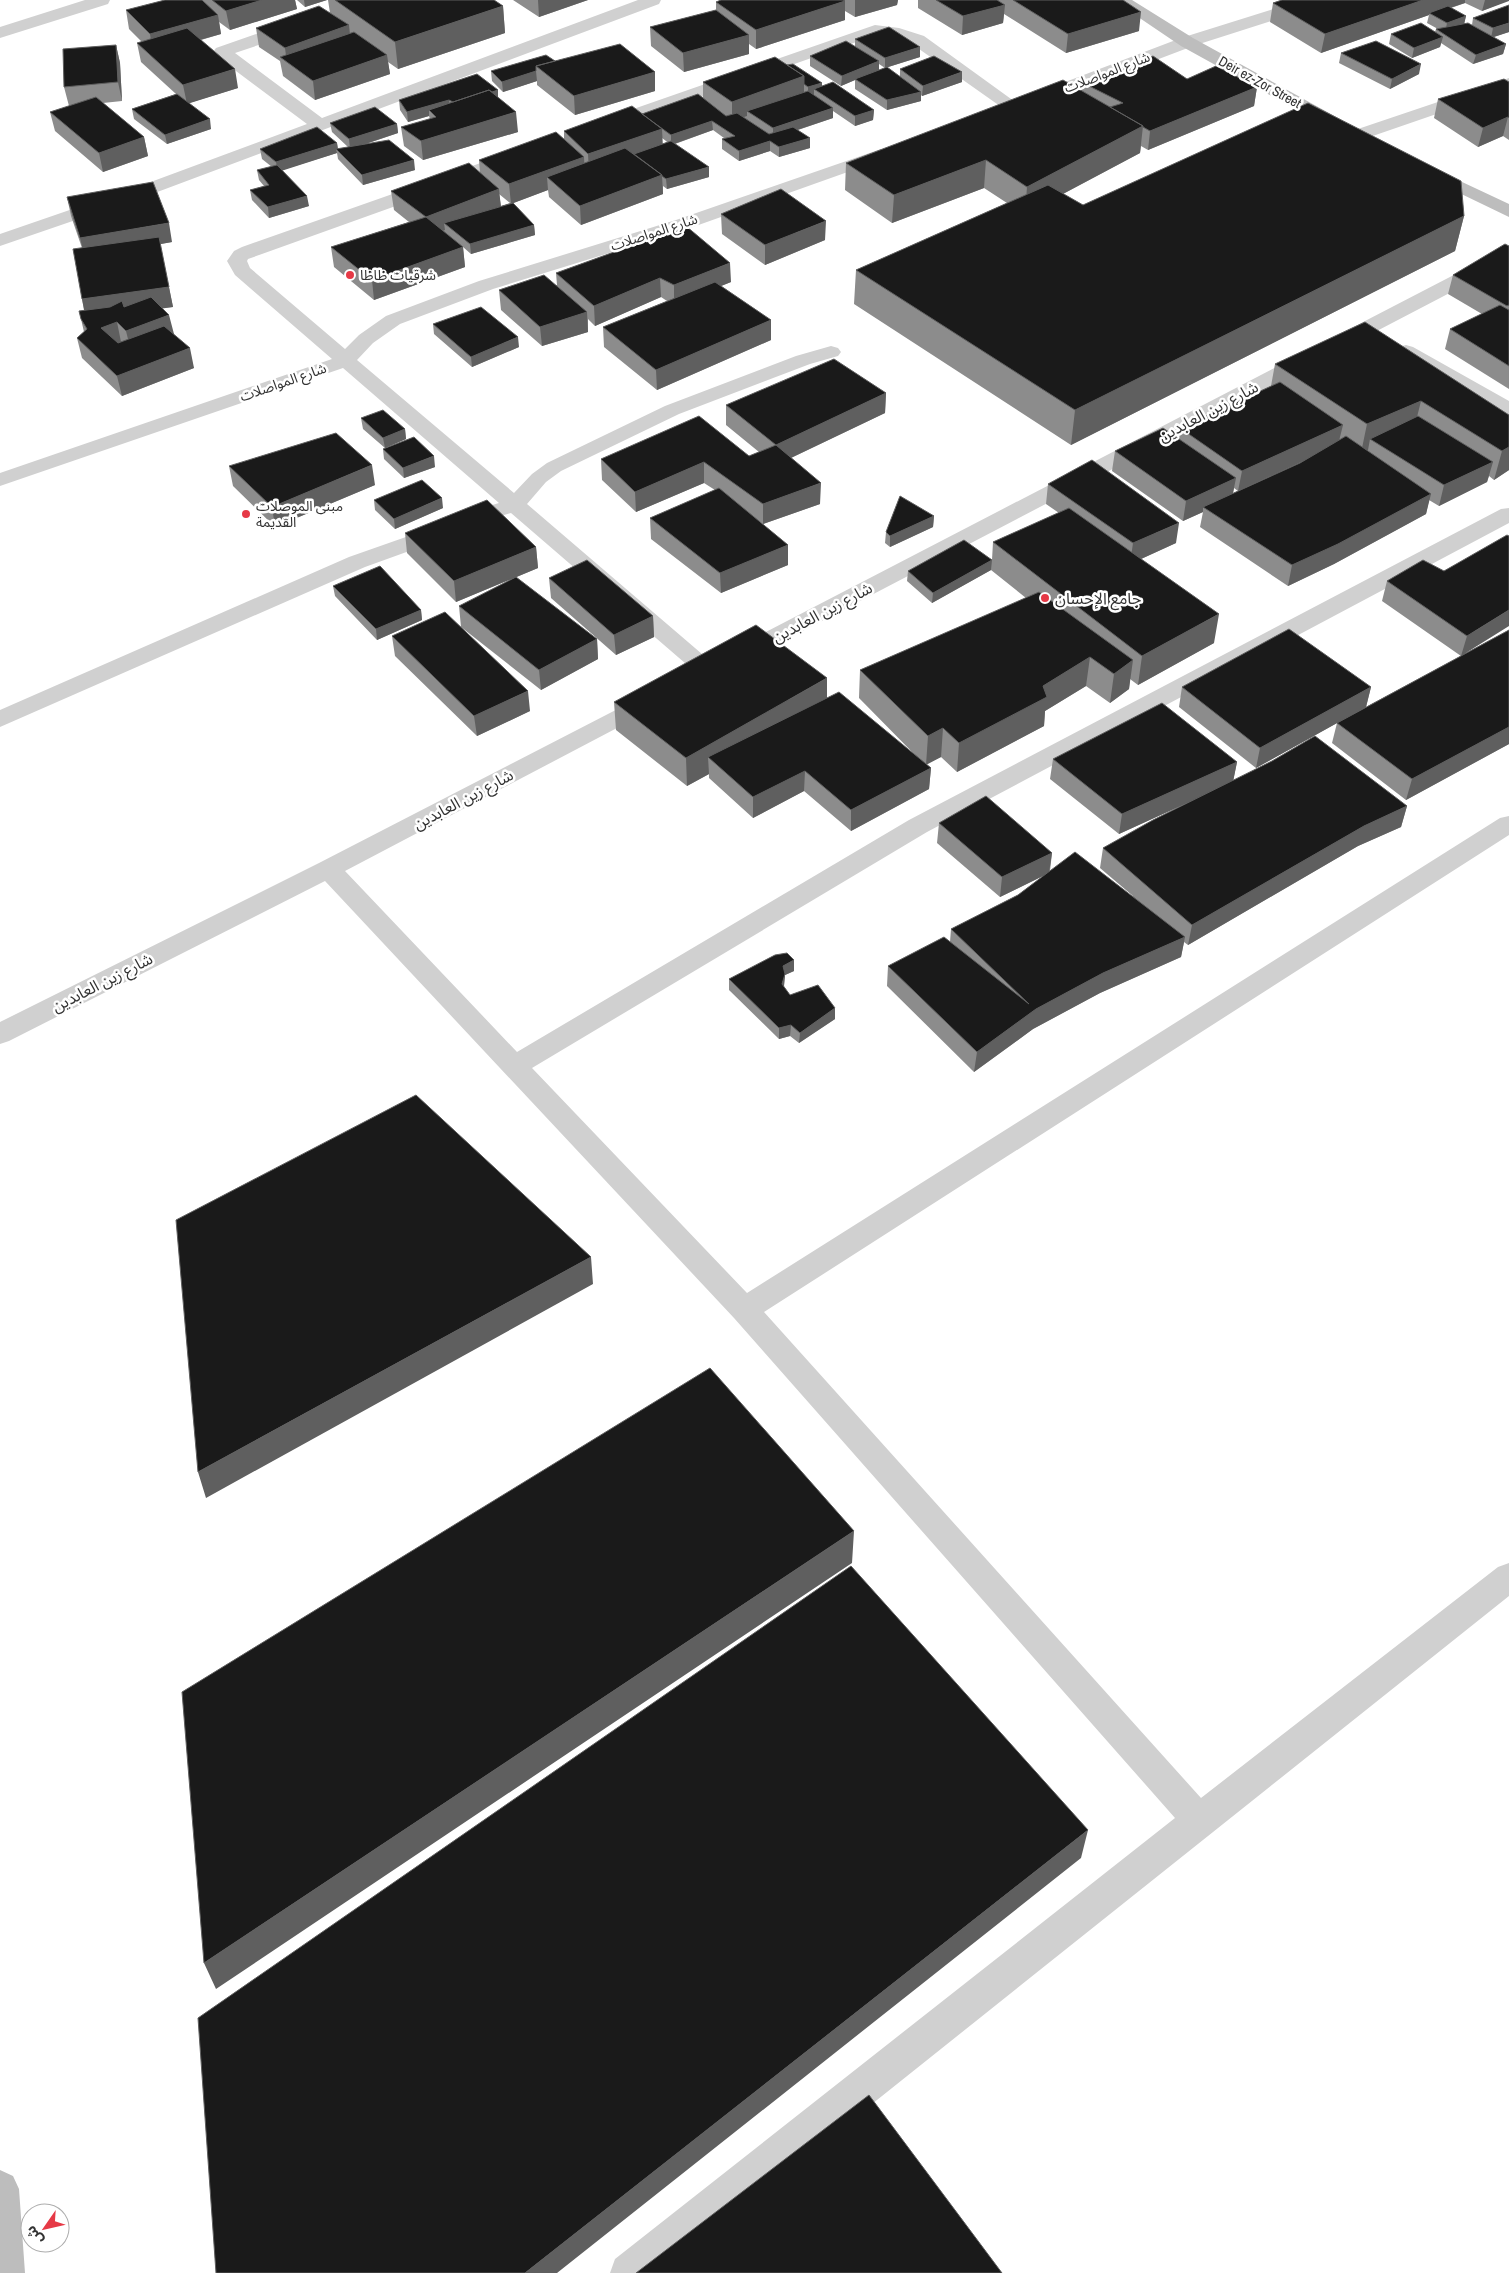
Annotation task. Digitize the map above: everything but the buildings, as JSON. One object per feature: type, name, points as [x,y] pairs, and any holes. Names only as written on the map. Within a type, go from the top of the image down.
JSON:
[{"type":"main road","name":"Deir ez-Zor Street","points":[[1121,0],[1187,42],[1358,136],[1376,144]]},
{"type":"main road","points":[[1411,162],[1509,211]]},
{"type":"main road","points":[[0,2189],[6,2273]]},
{"type":"street","points":[[0,33],[102,0]]},
{"type":"street","points":[[0,240],[154,187],[653,0]]},
{"type":"street","name":"شارع المواصلات","points":[[995,114],[1187,42],[1319,0]]},
{"type":"street","points":[[312,21],[222,52],[320,125]]},
{"type":"street","points":[[585,132],[875,30],[899,33],[918,40],[1014,107]]},
{"type":"street","points":[[1358,136],[1509,82]]},
{"type":"street","name":"شارع المواصلات","points":[[0,480],[345,361],[366,338],[393,320],[486,285],[683,224],[894,150]]},
{"type":"street","points":[[514,505],[242,271],[237,261],[241,255],[529,152]]},
{"type":"street","name":"شارع زين العابدين","points":[[514,505],[699,676],[1380,336],[1509,254]]},
{"type":"street","points":[[1380,336],[1509,409]]},
{"type":"street","points":[[0,719],[357,562],[514,505],[539,478],[554,467],[672,410],[803,360],[831,352]]},
{"type":"street","points":[[514,1066],[918,826],[1509,514]]},
{"type":"street","name":"شارع زين العابدين","points":[[0,1034],[328,869],[664,694]]},
{"type":"street","points":[[744,1310],[1509,824]]},
{"type":"street","points":[[328,869],[744,1310],[1199,1820]]},
{"type":"street","points":[[629,2273],[1199,1820],[1509,1577]]},
{"type":"place","name":"شرقيات ظاظا","points":[[350,275]]},
{"type":"place","name":"مبنى الموصلات القديمة","points":[[246,514]]},
{"type":"place","name":"جامع الإحسان","points":[[1045,598]]}]
